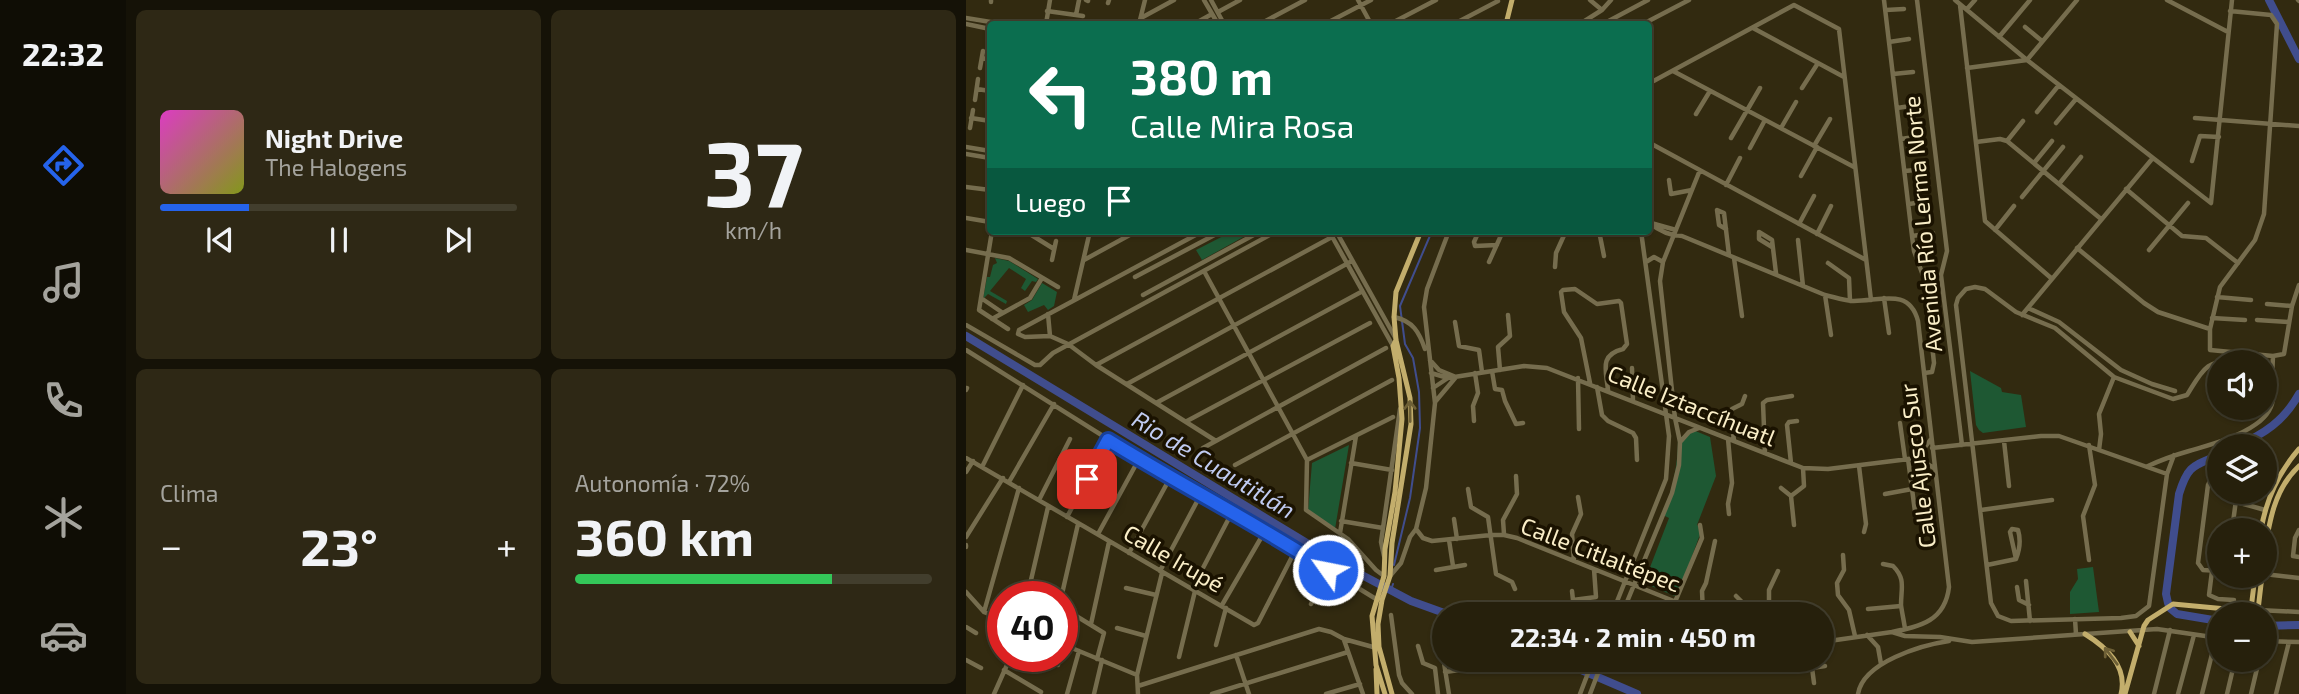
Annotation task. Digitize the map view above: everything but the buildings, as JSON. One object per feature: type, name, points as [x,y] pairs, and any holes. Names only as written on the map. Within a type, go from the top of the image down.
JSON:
[{"type":"main road","points":[[1507,21],[1512,0]]},
{"type":"main road","points":[[1377,694],[1372,616],[1377,599],[1388,580],[1385,558],[1398,463],[1402,402],[1392,344],[1399,318],[1396,292],[1419,235]]},
{"type":"main road","points":[[1392,344],[1407,379],[1411,424],[1388,580],[1378,624],[1383,665],[1392,694]]},
{"type":"main road","points":[[2263,518],[2285,466],[2299,449]]},
{"type":"main road","points":[[2285,466],[2293,471]]},
{"type":"main road","points":[[2271,518],[2293,471],[2299,466]]},
{"type":"main road","points":[[2123,692],[2148,620],[2173,604],[2207,607]]},
{"type":"main road","points":[[2130,632],[2139,646]]},
{"type":"main road","points":[[2085,634],[2113,657],[2121,675],[2123,692]]},
{"type":"main road","points":[[1376,666],[1385,694]]},
{"type":"street","points":[[1046,21],[1050,0]]},
{"type":"street","points":[[1076,15],[1079,0]]},
{"type":"street","points":[[1140,21],[1145,0]]},
{"type":"street","points":[[1140,18],[1174,0]]},
{"type":"street","points":[[1204,0],[1222,21]]},
{"type":"street","points":[[1211,0],[1217,21]]},
{"type":"street","points":[[1200,21],[1240,0]]},
{"type":"street","points":[[1266,21],[1305,0]]},
{"type":"street","points":[[1330,21],[1360,3],[1371,0]]},
{"type":"street","points":[[1396,21],[1436,0]]},
{"type":"street","points":[[1485,0],[1488,6]]},
{"type":"street","points":[[1590,0],[1602,10]]},
{"type":"street","points":[[1585,21],[1602,10],[1611,0]]},
{"type":"street","points":[[1609,21],[1648,0]]},
{"type":"street","points":[[1649,21],[1689,0]]},
{"type":"street","points":[[1884,0],[1914,251],[1925,281],[1934,363],[1932,372],[1924,373]]},
{"type":"street","name":"Avenida Río Lerma Norte","points":[[1917,0],[1947,251],[1941,275],[1962,445]]},
{"type":"street","points":[[1966,9],[1975,0]]},
{"type":"street","points":[[1999,37],[2030,0]]},
{"type":"street","points":[[1966,68],[2027,60],[2076,0]]},
{"type":"street","points":[[2167,0],[2228,32]]},
{"type":"street","points":[[1958,2],[2027,60],[2211,204],[2232,0]]},
{"type":"street","points":[[1460,21],[1498,1]]},
{"type":"street","points":[[1958,2],[1985,221],[2051,278]]},
{"type":"street","points":[[1360,3],[1369,21]]},
{"type":"street","points":[[1652,82],[1794,5],[1839,29],[1871,300]]},
{"type":"street","points":[[1886,10],[1904,9]]},
{"type":"street","points":[[1047,11],[1083,16]]},
{"type":"street","points":[[2219,350],[2210,349],[2210,329],[2220,287],[2255,240],[2264,214],[2277,24],[2271,15],[2230,11]]},
{"type":"street","points":[[966,18],[987,27]]},
{"type":"street","points":[[966,24],[987,24]]},
{"type":"street","points":[[1753,27],[1845,77]]},
{"type":"street","points":[[2025,27],[2042,41]]},
{"type":"street","points":[[1889,42],[1909,40]]},
{"type":"street","points":[[980,68],[983,51]]},
{"type":"street","points":[[982,58],[987,59]]},
{"type":"street","points":[[1802,88],[1818,63]]},
{"type":"street","points":[[1673,71],[1855,168]]},
{"type":"street","points":[[1893,74],[1913,72]]},
{"type":"street","points":[[975,100],[978,79]]},
{"type":"street","points":[[2037,112],[2059,85]]},
{"type":"street","points":[[1731,138],[1760,88]]},
{"type":"street","points":[[976,89],[987,91]]},
{"type":"street","points":[[1696,114],[1710,90]]},
{"type":"street","points":[[2056,123],[2076,99]]},
{"type":"street","points":[[1782,128],[1796,102]]},
{"type":"street","points":[[1897,108],[1917,106]]},
{"type":"street","points":[[970,128],[973,110]]},
{"type":"street","points":[[971,118],[987,121]]},
{"type":"street","points":[[2195,118],[2299,126]]},
{"type":"street","points":[[1801,176],[1830,119]]},
{"type":"street","points":[[1750,148],[1765,120]]},
{"type":"street","points":[[2007,141],[2022,121]]},
{"type":"street","points":[[1901,139],[1921,136]]},
{"type":"street","points":[[2192,161],[2200,136],[2218,137]]},
{"type":"street","points":[[1976,142],[2000,139],[2007,141],[2101,219]]},
{"type":"street","points":[[2034,163],[2052,141]]},
{"type":"street","points":[[1652,144],[1867,261]]},
{"type":"street","points":[[966,148],[987,151]]},
{"type":"street","points":[[2022,197],[2063,148]]},
{"type":"street","points":[[966,154],[987,158]]},
{"type":"street","points":[[2059,184],[2081,157]]},
{"type":"street","points":[[1726,185],[1740,158]]},
{"type":"street","points":[[2022,315],[2152,159]]},
{"type":"street","points":[[1905,172],[1925,169]]},
{"type":"street","points":[[1627,602],[1672,494],[1679,465],[1680,442],[1660,293],[1663,262],[1700,170]]},
{"type":"street","points":[[1669,180],[1671,194],[1692,190]]},
{"type":"street","points":[[966,187],[987,190]]},
{"type":"street","points":[[2126,189],[2169,226],[2187,237],[2206,238],[2238,263]]},
{"type":"street","points":[[1798,224],[1814,196]]},
{"type":"street","points":[[1908,204],[1929,201]]},
{"type":"street","points":[[2149,250],[2188,203]]},
{"type":"street","points":[[1817,234],[1831,206]]},
{"type":"street","points":[[1995,230],[2014,206]]},
{"type":"street","points":[[966,218],[987,222]]},
{"type":"street","points":[[1652,224],[1676,230],[1682,236]]},
{"type":"street","points":[[1652,226],[1825,295],[1850,301],[1884,298],[1889,333]]},
{"type":"street","points":[[1726,229],[1742,316]]},
{"type":"street","points":[[1772,247],[1759,239],[1758,234],[1761,232],[1770,237],[1772,247],[1776,274]]},
{"type":"street","points":[[1912,236],[1933,233]]},
{"type":"street","points":[[991,235],[979,310],[1008,329]]},
{"type":"street","points":[[1031,235],[1054,249]]},
{"type":"street","points":[[1074,300],[1089,235]]},
{"type":"street","points":[[1083,260],[1130,235]]},
{"type":"street","points":[[1196,235],[1019,330],[1018,334],[1021,337],[1050,336],[1068,344],[1096,365],[1216,441]]},
{"type":"street","points":[[1135,277],[1214,235]]},
{"type":"street","points":[[1143,295],[1254,235]]},
{"type":"street","points":[[966,325],[1035,365],[1044,363],[1053,353],[1068,344],[1270,235]]},
{"type":"street","points":[[1096,365],[1333,235]]},
{"type":"street","points":[[1335,235],[1392,344]]},
{"type":"street","points":[[1203,271],[1307,460],[1306,510],[1340,533],[1388,580],[1416,529],[1426,488],[1435,403],[1423,319],[1425,298],[1448,235]]},
{"type":"street","points":[[1477,235],[1475,246],[1497,245]]},
{"type":"street","points":[[1489,262],[1501,235]]},
{"type":"street","points":[[1555,267],[1556,253],[1564,235]]},
{"type":"street","points":[[1599,235],[1604,256]]},
{"type":"street","points":[[1617,602],[1666,479],[1669,436],[1642,235]]},
{"type":"street","points":[[1798,240],[1803,286]]},
{"type":"street","points":[[1052,260],[1056,241]]},
{"type":"street","points":[[2077,248],[2158,312],[2210,329]]},
{"type":"street","points":[[966,250],[1009,258],[1058,287]]},
{"type":"street","points":[[1646,262],[1654,257],[1663,262]]},
{"type":"street","points":[[1349,263],[1361,292],[1392,344]]},
{"type":"street","points":[[1126,384],[1349,263]]},
{"type":"street","points":[[1828,263],[1849,278],[1850,301]]},
{"type":"street","points":[[992,319],[1030,298],[1042,278]]},
{"type":"street","points":[[2277,355],[2284,354],[2292,306],[2299,285]]},
{"type":"street","points":[[1590,383],[1581,338],[1564,311],[1561,292],[1563,289],[1575,289],[1597,304],[1621,303],[1627,344],[1623,349],[1612,352],[1605,363],[1608,391]]},
{"type":"street","points":[[2174,455],[2167,474],[2149,606],[2136,616],[2011,621],[1998,616],[1991,603],[1956,305],[1958,298],[1966,289],[1985,289],[2022,315],[2055,328],[2114,377],[2173,399],[2181,399],[2187,395],[2207,366]]},
{"type":"street","points":[[1156,403],[1361,292]]},
{"type":"street","points":[[1825,295],[1831,335]]},
{"type":"street","points":[[2217,297],[2251,299]]},
{"type":"street","points":[[981,298],[1003,313]]},
{"type":"street","name":"Calle Ajusco Sur","points":[[1884,298],[1900,299],[1914,309],[1918,321],[1949,587],[1945,603],[1932,619],[1892,632]]},
{"type":"street","points":[[2266,304],[2292,306]]},
{"type":"street","points":[[2028,308],[2059,322],[2121,370],[2175,391]]},
{"type":"street","points":[[1048,314],[1050,336]]},
{"type":"street","points":[[1500,370],[1498,347],[1510,336],[1508,315]]},
{"type":"street","points":[[1399,318],[1419,332],[1428,358],[1439,370],[1456,377],[1435,403]]},
{"type":"street","points":[[2212,318],[2245,320]]},
{"type":"street","points":[[2257,320],[2289,322]]},
{"type":"street","points":[[1455,322],[1459,346],[1479,350],[1482,372]]},
{"type":"street","points":[[1186,421],[1370,323]]},
{"type":"street","points":[[1203,447],[1392,344]]},
{"type":"street","points":[[2087,355],[2093,349]]},
{"type":"street","points":[[966,350],[1170,478],[1265,531],[1377,599]]},
{"type":"street","name":"Calle Iztaccíhuatl","points":[[1431,373],[1448,378],[1539,366],[1578,378],[1802,468],[1828,469],[1917,458]]},
{"type":"street","points":[[1632,368],[1633,401]]},
{"type":"street","points":[[1492,371],[1494,387],[1502,390],[1516,424],[1523,423]]},
{"type":"street","points":[[1474,421],[1473,406],[1478,393],[1475,373]]},
{"type":"street","points":[[2099,450],[2099,414],[2114,377]]},
{"type":"street","name":"Calle Iztaccíhuatl","points":[[1433,388],[1448,378]]},
{"type":"street","points":[[1578,378],[1579,429]]},
{"type":"street","points":[[1235,465],[1392,380]]},
{"type":"street","points":[[982,467],[1023,385]]},
{"type":"street","points":[[1597,386],[1602,415],[1608,421],[1633,433],[1637,460]]},
{"type":"street","points":[[1734,441],[1730,412],[1742,404],[1745,396]]},
{"type":"street","points":[[1765,453],[1763,403],[1792,396]]},
{"type":"street","points":[[1385,558],[1381,548],[1383,528],[1402,402]]},
{"type":"street","points":[[1009,482],[1054,404]]},
{"type":"street","points":[[1307,460],[1394,416]]},
{"type":"street","points":[[2147,466],[2251,430],[2265,420]]},
{"type":"street","points":[[1791,463],[1787,425],[1797,421]]},
{"type":"street","points":[[1899,423],[1916,519]]},
{"type":"street","points":[[1680,442],[1689,432],[1700,427]]},
{"type":"street","points":[[1340,533],[1356,436]]},
{"type":"street","points":[[1932,448],[2050,436],[2072,439],[2136,465],[2147,466],[2167,474]]},
{"type":"street","points":[[1038,500],[1070,439]]},
{"type":"street","points":[[1728,439],[1732,483],[1729,514]]},
{"type":"street","points":[[1931,439],[1917,458],[1935,469]]},
{"type":"street","points":[[1067,517],[1108,440]]},
{"type":"street","points":[[2004,441],[2009,486]]},
{"type":"street","points":[[2089,446],[2095,485],[2083,516],[2089,560]]},
{"type":"street","name":"Calle Irupé","points":[[966,458],[1256,625],[1296,550]]},
{"type":"street","points":[[1098,534],[1139,458]]},
{"type":"street","points":[[966,472],[972,461]]},
{"type":"street","points":[[1351,463],[1392,470]]},
{"type":"street","points":[[1859,466],[1866,524],[1864,532]]},
{"type":"street","points":[[1791,496],[1804,486],[1802,468]]},
{"type":"street","points":[[1504,535],[1503,520],[1517,494],[1516,477]]},
{"type":"street","points":[[966,537],[1003,478]]},
{"type":"street","points":[[1129,553],[1170,478]]},
{"type":"street","points":[[984,612],[1019,488]]},
{"type":"street","points":[[1781,488],[1791,496],[1794,524]]},
{"type":"street","points":[[1468,489],[1471,507],[1489,517],[1496,574],[1512,582],[1516,589]]},
{"type":"street","points":[[1885,494],[1912,489]]},
{"type":"street","points":[[2207,492],[2197,563],[2199,568],[2207,570]]},
{"type":"street","points":[[1138,694],[1137,675],[1161,572],[1201,494]]},
{"type":"street","points":[[1574,561],[1572,534],[1581,514],[1578,497]]},
{"type":"street","points":[[1981,510],[2052,500]]},
{"type":"street","points":[[2244,504],[2265,510]]},
{"type":"street","points":[[1031,580],[1048,507]]},
{"type":"street","points":[[1454,519],[1457,539]]},
{"type":"street","points":[[1179,657],[1193,590],[1228,520]]},
{"type":"street","points":[[1341,521],[1383,528]]},
{"type":"street","points":[[1065,581],[1078,524]]},
{"type":"street","points":[[1676,601],[1702,538],[1700,525]]},
{"type":"street","name":"Calle Citlaltépec","points":[[1416,529],[1427,541],[1504,535],[1676,601]]},
{"type":"street","points":[[2016,529],[2019,531],[2020,547],[2016,559],[2010,532],[2016,529]]},
{"type":"street","points":[[2299,530],[2293,556],[2299,557]]},
{"type":"street","points":[[1216,645],[1224,607],[1265,531]]},
{"type":"street","points":[[1449,540],[1453,566]]},
{"type":"street","points":[[1703,602],[1702,591],[1715,541]]},
{"type":"street","points":[[1091,624],[1109,542]]},
{"type":"street","points":[[1843,555],[1844,570],[1837,583],[1838,595],[1849,610],[1854,636]]},
{"type":"street","points":[[1987,565],[2016,559]]},
{"type":"street","points":[[1883,564],[1894,566],[1902,577],[1904,586],[1901,606],[1905,629]]},
{"type":"street","points":[[1436,569],[1465,565]]},
{"type":"street","points":[[1572,592],[1573,600],[1596,597],[1594,569]]},
{"type":"street","points":[[1311,604],[1328,570]]},
{"type":"street","points":[[1769,602],[1769,590],[1778,570]]},
{"type":"street","points":[[2277,576],[2299,578]]},
{"type":"street","points":[[2026,582],[2031,621]]},
{"type":"street","points":[[2017,587],[2019,600],[2029,605]]},
{"type":"street","points":[[1126,588],[1156,595]]},
{"type":"street","points":[[2210,588],[2209,595],[2214,598],[2234,600]]},
{"type":"street","points":[[966,592],[987,613]]},
{"type":"street","points":[[1736,596],[1742,602]]},
{"type":"street","points":[[1868,609],[1901,606]]},
{"type":"street","points":[[2277,611],[2299,612]]},
{"type":"street","points":[[1391,615],[1399,675],[1406,689],[1413,694]]},
{"type":"street","points":[[1078,617],[1104,633],[1094,694]]},
{"type":"street","points":[[2075,619],[2076,634]]},
{"type":"street","points":[[966,627],[976,633]]},
{"type":"street","points":[[1117,628],[1146,636]]},
{"type":"street","points":[[1138,686],[1319,629],[1373,647]]},
{"type":"street","points":[[1834,640],[1892,632],[1905,636],[1972,642],[2157,629],[2207,637]]},
{"type":"street","points":[[2154,694],[2170,630]]},
{"type":"street","points":[[1874,642],[1876,634]]},
{"type":"street","points":[[1867,635],[1878,647],[1881,664]]},
{"type":"street","points":[[2178,694],[2194,635]]},
{"type":"street","points":[[1344,639],[1363,694]]},
{"type":"street","points":[[1858,694],[1863,682],[1881,664],[1929,644],[1953,640]]},
{"type":"street","points":[[2277,642],[2299,642]]},
{"type":"street","points":[[2276,694],[2289,642]]},
{"type":"street","points":[[1418,646],[1423,663],[1435,668],[1438,694]]},
{"type":"street","points":[[1067,694],[1079,651],[1137,675]]},
{"type":"street","points":[[1212,694],[1348,652]]},
{"type":"street","points":[[1236,655],[1249,694]]},
{"type":"street","points":[[966,660],[981,668]]},
{"type":"street","points":[[994,694],[1003,672]]},
{"type":"street","points":[[1007,672],[1041,692]]},
{"type":"street","points":[[1445,672],[1449,694]]},
{"type":"street","points":[[1580,694],[1588,672]]},
{"type":"street","points":[[1590,694],[1598,672]]},
{"type":"street","points":[[1813,672],[1814,682]]},
{"type":"street","points":[[2203,694],[2209,672]]},
{"type":"street","points":[[2227,694],[2232,672]]},
{"type":"street","points":[[2251,694],[2256,672]]},
{"type":"street","points":[[1326,694],[1360,684]]},
{"type":"green space","points":[[1225,235],[1247,235],[1202,260],[1196,250]]},
{"type":"green space","points":[[995,258],[1009,261],[1038,279],[1036,282],[1032,281],[1025,291],[1021,288],[1026,279],[1009,268],[990,291],[1007,301],[1006,304],[988,294],[983,299],[987,277],[990,277],[993,265],[997,263]]},
{"type":"green space","points":[[1042,283],[1057,292],[1054,306],[1048,310],[1044,305],[1028,312],[1024,305],[1032,300]]},
{"type":"green space","points":[[1970,371],[2001,388],[2002,392],[2021,395],[2026,427],[1983,433],[1979,430],[1976,425]]},
{"type":"green space","points":[[1693,430],[1710,437],[1716,476],[1697,525],[1702,529],[1677,597],[1644,583],[1669,518],[1663,515],[1674,478],[1678,439]]},
{"type":"green space","points":[[1349,445],[1335,529],[1308,511],[1312,463]]},
{"type":"green space","points":[[2093,567],[2099,612],[2070,614],[2070,592],[2078,579],[2077,569]]},
{"type":"waterway","points":[[2269,0],[2299,59]]},
{"type":"waterway","points":[[1394,565],[1410,498],[1420,428],[1419,392],[1413,358],[1405,344],[1400,306],[1430,235]]},
{"type":"waterway","name":"Rio de Cuautitlán","points":[[966,336],[1343,565],[1411,601],[1432,609]]},
{"type":"waterway","points":[[2260,434],[2287,412],[2299,394]]},
{"type":"waterway","points":[[2168,603],[2166,594],[2179,494],[2189,472],[2207,460]]},
{"type":"waterway","name":"Rio de Cuautitlán","points":[[1391,590],[1393,584]]},
{"type":"waterway","points":[[2171,609],[2177,614],[2207,619]]},
{"type":"waterway","points":[[2277,626],[2299,625]]},
{"type":"waterway","name":"Rio de Cuautitlán","points":[[1586,672],[1637,694]]},
{"type":"route","points":[[1087,479],[1108,440],[1328,570]]}]
